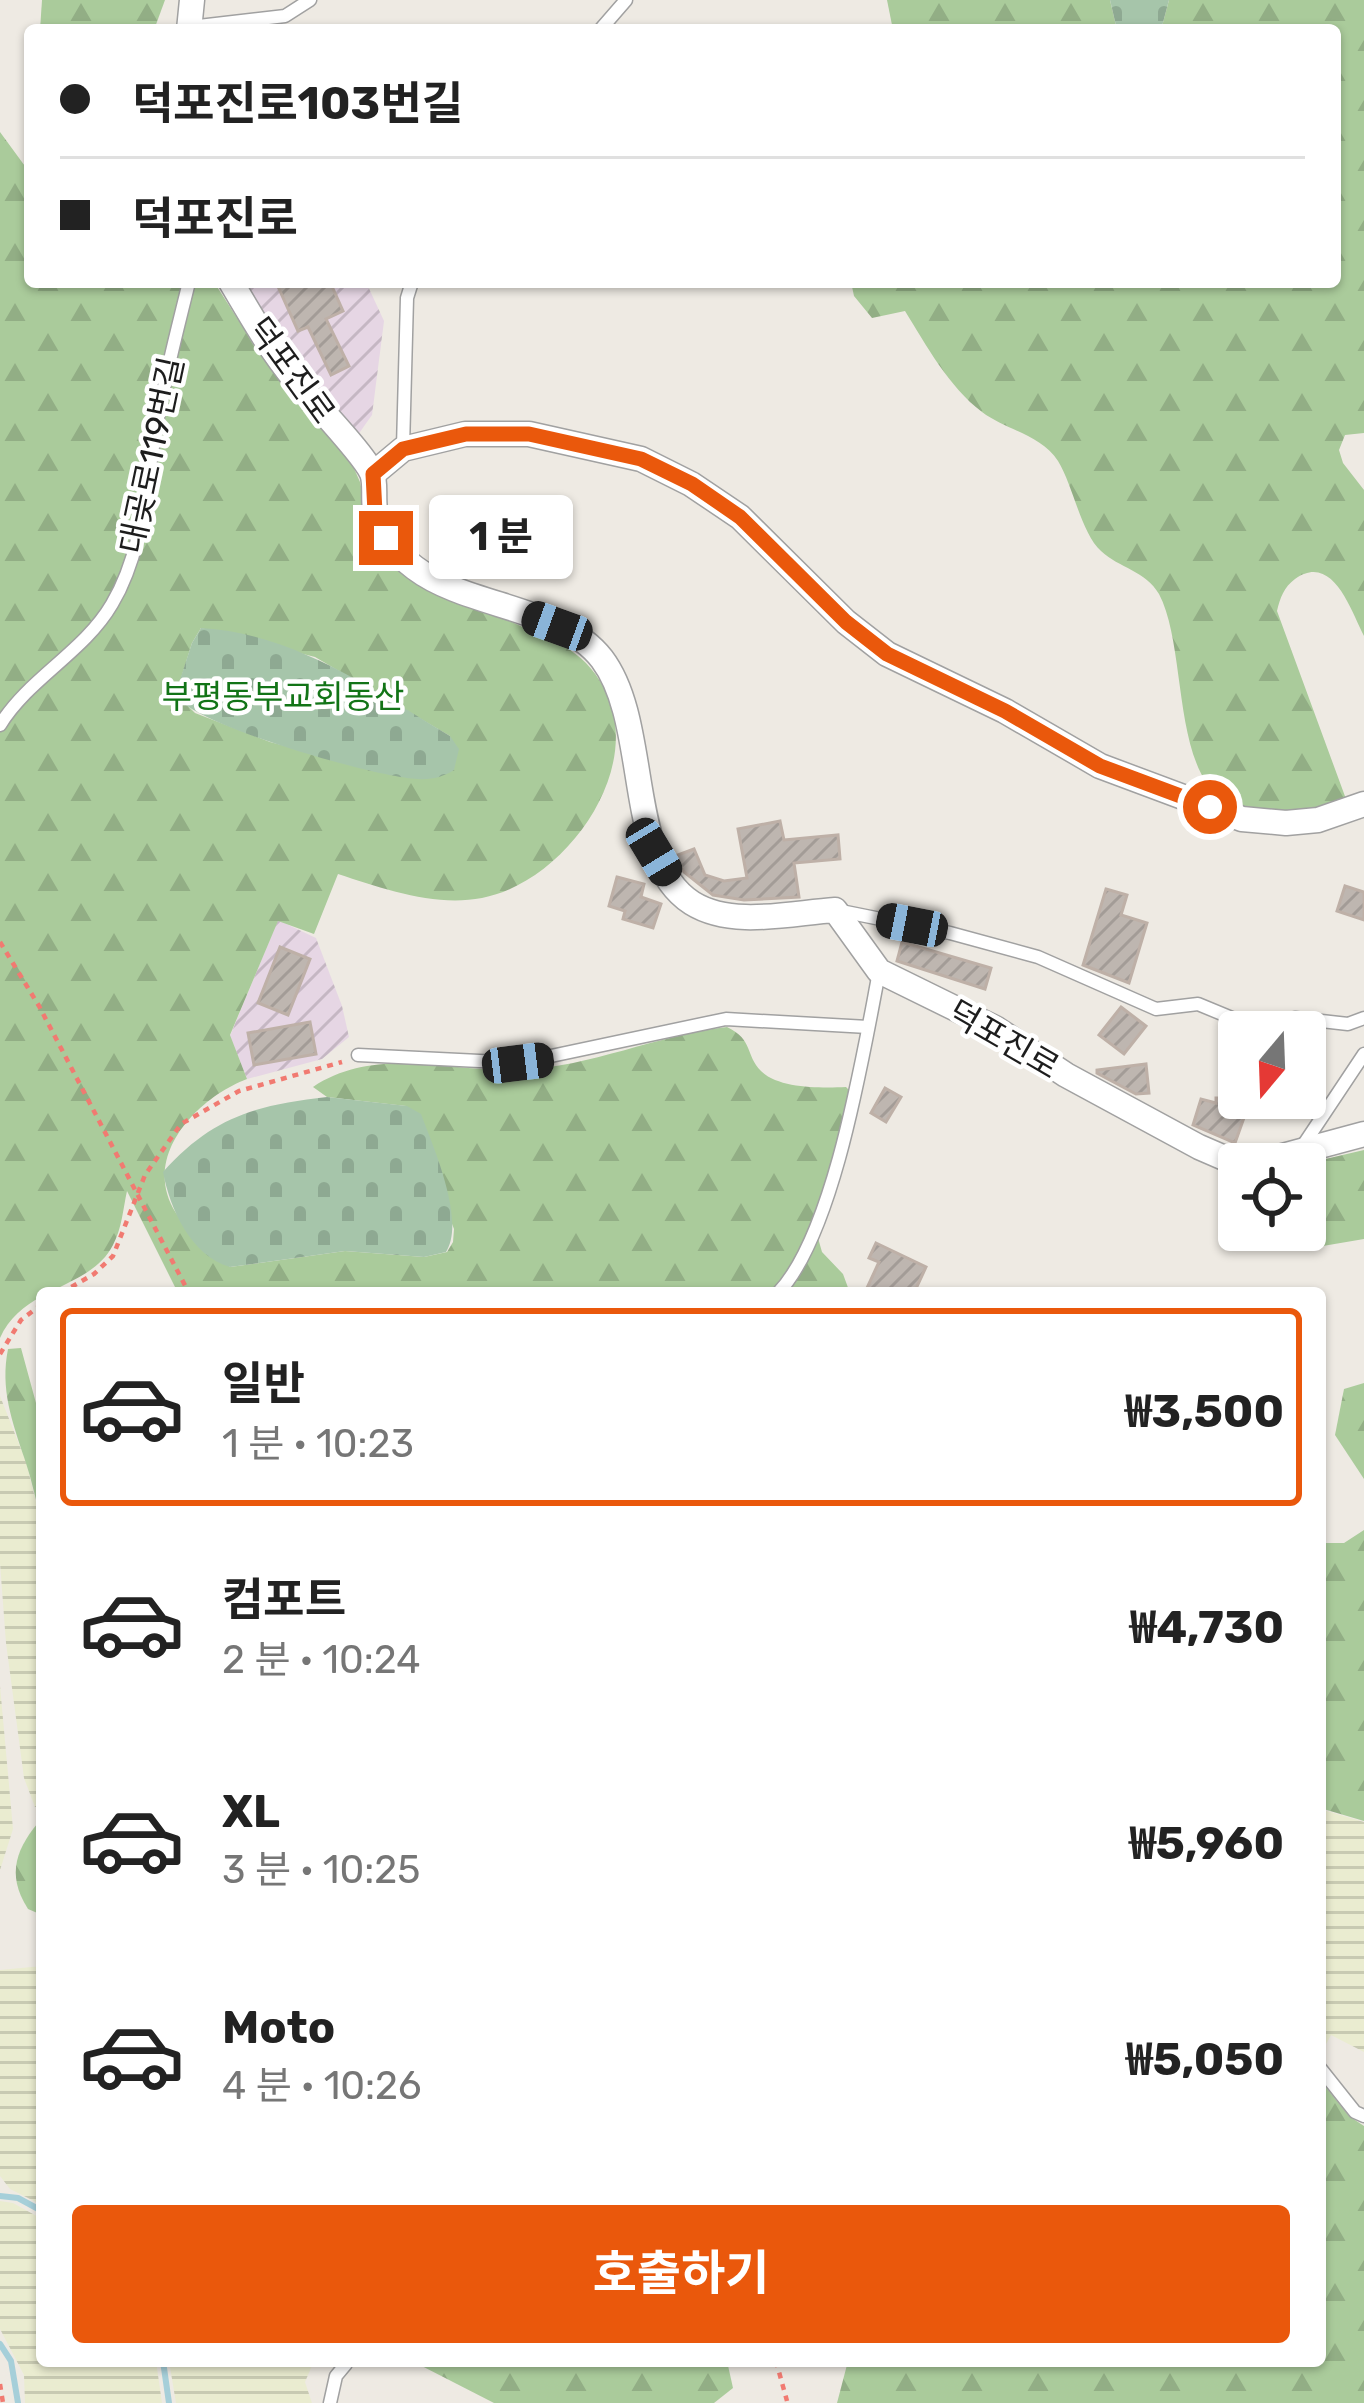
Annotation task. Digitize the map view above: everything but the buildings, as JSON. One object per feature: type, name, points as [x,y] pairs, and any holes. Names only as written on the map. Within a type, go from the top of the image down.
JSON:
[{"type":"street","name":"덕포진로","points":[[235,288],[291,375],[373,474],[375,512],[400,557],[457,592],[557,626],[600,656],[614,678],[633,733],[654,852],[690,902],[725,917],[835,910],[879,971],[995,1028],[1066,1075],[1218,1155]]},
{"type":"street","points":[[373,474],[403,449],[466,434],[529,434],[641,459],[692,484],[740,517],[846,622],[887,654],[1005,711],[1100,766],[1242,819],[1318,820],[1364,804]]},
{"type":"street","name":"덕포진로","points":[[1326,1144],[1364,1134]]},
{"type":"lane","points":[[226,24],[285,16],[310,0]]},
{"type":"lane","points":[[605,24],[626,0]]},
{"type":"lane","name":"대곶로119번길","points":[[0,725],[21,698],[103,619],[115,600],[140,521],[188,288]]},
{"type":"lane","points":[[403,449],[410,288]]},
{"type":"lane","points":[[835,910],[1038,957],[1156,1009],[1198,1004],[1256,1028],[1294,1018],[1348,1024],[1364,1018]]},
{"type":"lane","points":[[784,1287],[792,1279],[830,1189],[879,971]]},
{"type":"lane","points":[[358,1055],[518,1063],[726,1019],[868,1027]]},
{"type":"lane","points":[[1305,1143],[1364,1054]]},
{"type":"lane","points":[[1326,2076],[1355,2112],[1364,2116]]},
{"type":"lane","points":[[330,2403],[336,2376],[344,2367]]},
{"type":"path","points":[[0,942],[39,1006],[186,1287]]},
{"type":"path","points":[[71,1287],[113,1256],[136,1195],[165,1142],[199,1111],[239,1091],[358,1055]]},
{"type":"path","points":[[0,1354],[21,1320],[36,1309]]},
{"type":"path","points":[[778,2367],[787,2401]]},
{"type":"path","points":[[0,2384],[3,2403]]},
{"type":"shaded area","points":[[248,288],[369,288],[384,321],[372,415],[355,439]]},
{"type":"shaded area","points":[[278,920],[316,938],[349,1037],[322,1059],[247,1079],[230,1036]]},
{"type":"green space","points":[[42,0],[165,0],[156,24],[40,24]]},
{"type":"green space","points":[[887,0],[1110,0],[1116,24],[892,24]]},
{"type":"green space","points":[[1110,0],[1169,0],[1163,24],[1116,24]]},
{"type":"green space","points":[[1169,0],[1364,0],[1364,433],[1345,435],[1339,450],[1364,490],[1364,636],[1339,588],[1320,573],[1295,579],[1283,593],[1277,611],[1346,799],[1301,812],[1252,812],[1223,800],[1207,783],[1195,760],[1168,617],[1154,586],[1094,543],[1051,452],[970,402],[939,365],[905,311],[872,318],[852,288],[1341,288],[1341,24],[1163,24]]},
{"type":"green space","points":[[0,132],[24,165],[24,288],[218,288],[255,346],[353,466],[371,532],[469,598],[580,657],[600,681],[613,713],[615,747],[608,781],[592,814],[544,869],[514,887],[464,900],[409,895],[338,874],[314,934],[278,921],[230,1035],[247,1079],[193,1115],[169,1151],[167,1192],[187,1227],[230,1267],[345,1251],[424,1257],[447,1252],[454,1229],[406,1106],[327,1097],[313,1087],[362,1067],[546,1068],[727,1027],[741,1037],[756,1065],[769,1077],[802,1086],[846,1087],[855,1096],[818,1238],[822,1252],[843,1274],[848,1287],[175,1287],[127,1191],[118,1232],[103,1260],[59,1287],[36,1287],[36,1300],[11,1321],[0,1338]],"holes":[[[201,628],[315,657],[450,736],[320,755],[270,742],[195,713],[176,694]]]},
{"type":"green space","name":"부평동부교회동산","points":[[201,628],[235,632],[301,652],[362,683],[450,736],[459,749],[454,770],[423,779],[366,770],[288,748],[189,707],[175,695]]},
{"type":"green space","points":[[327,1097],[407,1106],[421,1114],[450,1203],[451,1238],[446,1252],[424,1257],[345,1251],[230,1267],[204,1253],[184,1229],[163,1172],[199,1138],[237,1117],[278,1104]]},
{"type":"green space","points":[[1364,1150],[1364,1239],[1326,1245],[1326,1159]]},
{"type":"green space","points":[[21,1348],[36,1403],[36,1501],[6,1391],[8,1349]]},
{"type":"green space","points":[[1364,1383],[1364,1479],[1335,1435],[1344,1389]]},
{"type":"green space","points":[[0,1396],[36,1502],[36,1807],[24,1778],[0,1563]]},
{"type":"green space","points":[[1364,1530],[1364,1821],[1326,1810],[1326,1543],[1344,1543]]},
{"type":"green space","points":[[0,1686],[13,1829],[0,1870]]},
{"type":"green space","points":[[1326,1811],[1364,1822],[1364,2052],[1331,2035],[1326,2044]]},
{"type":"green space","points":[[36,1826],[36,1912],[28,1909],[17,1884],[17,1861]]},
{"type":"green space","points":[[36,1967],[36,2202],[10,2189],[0,2176],[0,1970]]},
{"type":"green space","points":[[1326,2087],[1349,2116],[1364,2126],[1364,2403],[837,2403],[846,2367],[1326,2367]]},
{"type":"green space","points":[[0,2201],[36,2216],[36,2367],[157,2367],[162,2403],[25,2403],[24,2375],[0,2329]]},
{"type":"green space","points":[[170,2367],[311,2367],[305,2382],[312,2403],[176,2403]]},
{"type":"green space","points":[[424,2367],[728,2367],[733,2388],[714,2403],[494,2403]]},
{"type":"waterway","points":[[0,2196],[18,2198],[36,2208]]},
{"type":"waterway","points":[[0,2344],[11,2361],[18,2403]]},
{"type":"waterway","points":[[164,2367],[169,2403]]},
{"type":"route","points":[[386,538],[375,512],[373,474],[403,449],[466,434],[529,434],[641,459],[692,484],[740,517],[846,622],[887,654],[1005,711],[1100,766],[1210,807]]}]
